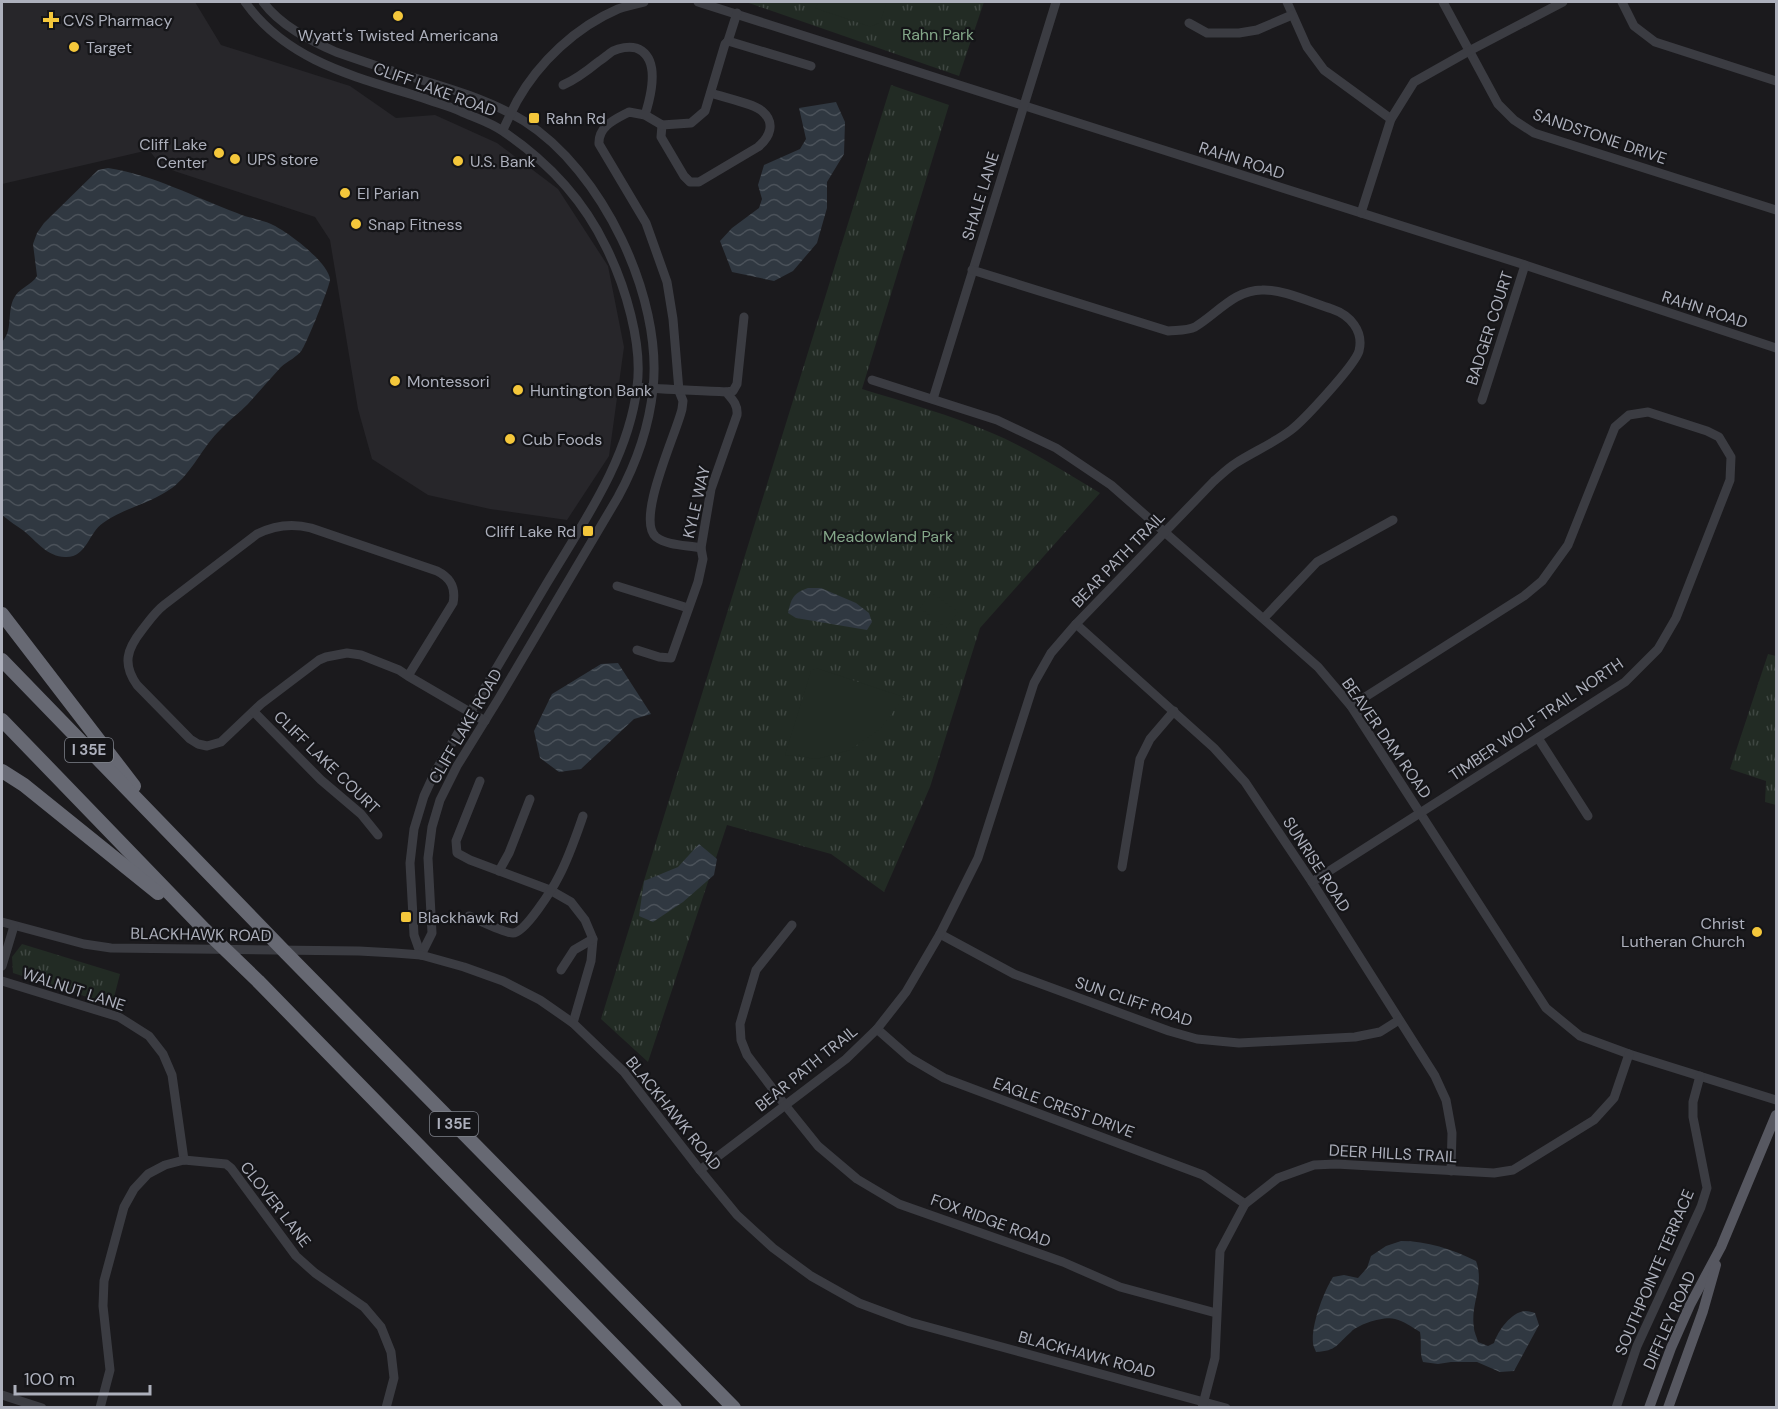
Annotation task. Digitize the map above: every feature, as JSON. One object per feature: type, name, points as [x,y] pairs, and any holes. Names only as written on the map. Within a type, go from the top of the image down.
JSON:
[{"type":"highway","points":[[2,614],[176,840]]},
{"type":"highway","name":"I 35E","points":[[2,660],[734,1407]]},
{"type":"highway","name":"I 35E","points":[[2,720],[204,929],[258,981],[675,1407]]},
{"type":"highway","points":[[2,772],[24,785],[204,929]]},
{"type":"main road","name":"DIFFLEY ROAD","points":[[1649,1407],[1671,1348],[1690,1305],[1721,1247],[1776,1115]]},
{"type":"main road","name":"DIFFLEY ROAD","points":[[1668,1407],[1703,1311],[1721,1247]]},
{"type":"street","name":"CLIFF LAKE ROAD","points":[[245,2],[277,37],[298,52],[339,71],[458,110],[503,130],[548,167],[571,190],[594,222],[614,262],[634,329],[638,358],[638,387],[616,463],[586,518],[436,770],[424,796],[414,829],[410,863],[414,935],[421,955]]},
{"type":"street","name":"CLIFF LAKE ROAD","points":[[263,2],[288,26],[316,43],[336,52],[462,93],[511,114],[560,149],[604,206],[624,243],[646,308],[651,340],[653,389],[647,424],[639,451],[629,477],[457,766],[440,800],[432,827],[428,858],[432,933],[421,955]]},
{"type":"street","points":[[503,130],[518,100],[544,64],[568,40],[594,22],[619,9],[644,2]]},
{"type":"street","name":"RAHN ROAD","points":[[698,2],[1525,265],[1776,348]]},
{"type":"street","name":"SHALE LANE","points":[[933,399],[1056,2]]},
{"type":"street","points":[[1287,2],[1307,47],[1324,70],[1391,119]]},
{"type":"street","name":"SANDSTONE DRIVE","points":[[1443,2],[1498,104],[1514,120],[1534,133],[1776,210]]},
{"type":"street","points":[[1361,213],[1391,119],[1414,82],[1563,2]]},
{"type":"street","points":[[1622,2],[1634,26],[1655,42],[1776,81]]},
{"type":"street","points":[[700,548],[681,546],[658,538],[649,526],[660,469],[683,402],[679,391],[673,319],[667,282],[646,223],[599,144],[599,138],[602,129],[629,112],[645,115],[662,125],[691,123],[705,111],[737,13]]},
{"type":"street","points":[[1189,23],[1207,33],[1239,33],[1257,30],[1292,15]]},
{"type":"street","points":[[728,41],[811,66]]},
{"type":"street","points":[[563,86],[578,79],[613,51],[632,47],[642,51],[648,58],[652,86],[645,115]]},
{"type":"street","points":[[662,125],[661,136],[684,176],[690,182],[699,182],[765,141],[771,126],[761,109],[711,93]]},
{"type":"street","name":"BADGER COURT","points":[[1482,400],[1525,265]]},
{"type":"street","name":"BEAR PATH TRAIL","points":[[700,1170],[846,1059],[877,1029],[906,992],[940,934],[978,858],[1034,683],[1051,653],[1076,624],[1214,481],[1234,464],[1290,430],[1311,411],[1354,361],[1359,351],[1360,339],[1357,328],[1340,312],[1277,292],[1261,290],[1234,297],[1193,328],[1168,332],[972,270]]},
{"type":"street","points":[[638,387],[679,391],[733,391],[737,384],[744,317]]},
{"type":"street","name":"BEAVER DAM ROAD","points":[[872,380],[997,420],[1056,448],[1111,485],[1318,667],[1351,706],[1546,1008],[1580,1036],[1629,1054],[1776,1100]]},
{"type":"street","name":"KYLE WAY","points":[[637,650],[671,658],[680,638],[703,559],[700,548],[711,489],[738,416],[735,403],[726,392]]},
{"type":"street","name":"TIMBER WOLF TRAIL NORTH","points":[[1312,882],[1625,682],[1658,649],[1676,618],[1730,480],[1731,457],[1719,437],[1707,430],[1648,412],[1629,415],[1615,428],[1568,545],[1542,581],[1524,596],[1351,706]]},
{"type":"street","points":[[1264,618],[1317,562],[1393,520]]},
{"type":"street","points":[[408,676],[453,603],[453,586],[447,577],[437,571],[303,526],[271,527],[250,538],[158,610],[135,639],[128,656],[130,674],[137,685],[190,739],[207,746],[217,745],[319,660],[347,653],[361,655],[399,670],[408,676],[485,721]]},
{"type":"street","points":[[617,586],[688,608]]},
{"type":"street","name":"SUNRISE ROAD","points":[[1076,624],[1214,748],[1245,783],[1312,882],[1435,1076],[1446,1100],[1452,1133],[1451,1171]]},
{"type":"street","points":[[1122,867],[1140,759],[1150,739],[1174,711]]},
{"type":"street","name":"CLIFF LAKE COURT","points":[[254,712],[321,780],[361,814],[378,835]]},
{"type":"street","points":[[1538,738],[1588,816]]},
{"type":"street","points":[[480,781],[455,847],[457,853],[550,890],[571,902],[585,920],[592,939],[589,972],[573,1023]]},
{"type":"street","points":[[498,871],[509,853],[530,799]]},
{"type":"street","points":[[470,916],[506,931],[519,932],[528,924],[559,876],[584,816]]},
{"type":"street","name":"BLACKHAWK ROAD","points":[[2,922],[84,944],[111,948],[358,951],[421,955],[503,981],[540,1000],[573,1023],[624,1072],[737,1215],[772,1248],[811,1276],[859,1302],[910,1322],[1203,1404],[1226,1407]]},
{"type":"street","name":"FOX RIDGE ROAD","points":[[792,925],[756,969],[740,1024],[741,1040],[747,1055],[818,1146],[857,1179],[899,1204],[1063,1262],[1120,1287],[1216,1313]]},
{"type":"street","points":[[2,966],[14,926]]},
{"type":"street","name":"SUN CLIFF ROAD","points":[[940,934],[1014,974],[1169,1031],[1197,1039],[1239,1042],[1355,1037],[1380,1032],[1399,1020]]},
{"type":"street","points":[[561,970],[574,950],[592,939]]},
{"type":"street","name":"WALNUT LANE","points":[[2,981],[119,1017],[150,1036],[163,1054],[172,1075],[184,1160]]},
{"type":"street","name":"EAGLE CREST DRIVE","points":[[877,1029],[910,1058],[944,1078],[1203,1175],[1245,1204]]},
{"type":"street","name":"DEER HILLS TRAIL","points":[[1203,1404],[1215,1358],[1220,1251],[1245,1204],[1278,1178],[1314,1165],[1336,1164],[1494,1173],[1513,1170],[1594,1120],[1614,1098],[1629,1054]]},
{"type":"street","name":"SOUTHPOINTE TERRACE","points":[[1616,1407],[1637,1346],[1701,1207],[1707,1188],[1692,1102],[1700,1076]]},
{"type":"street","points":[[100,1407],[110,1370],[103,1306],[104,1281],[124,1207],[134,1189],[148,1174],[165,1164],[184,1160]]},
{"type":"street","name":"CLOVER LANE","points":[[184,1160],[226,1164],[231,1168],[296,1256],[315,1273],[364,1307],[381,1327],[392,1352],[394,1378],[386,1407]]},
{"type":"street","points":[[2,1395],[42,1407]]},
{"type":"shaded area","points":[[2,2],[195,2],[221,45],[350,86],[396,118],[435,115],[497,143],[558,189],[608,266],[624,347],[609,456],[567,520],[490,509],[428,495],[372,459],[358,409],[330,240],[315,217],[162,167],[149,150],[2,184]]},
{"type":"green space","name":"Rahn Park","points":[[746,2],[984,2],[959,76]]},
{"type":"green space","points":[[819,2],[887,2],[880,22],[871,27],[815,8]]},
{"type":"green space","name":"Meadowland Park","points":[[891,85],[949,105],[862,389],[944,415],[1006,439],[1034,453],[1100,493],[980,628],[930,787],[884,892],[831,854],[727,825],[648,1062],[601,1019]]},
{"type":"green space","points":[[931,592],[958,612],[946,628],[920,608]]},
{"type":"green space","points":[[1768,654],[1776,656],[1776,805],[1765,802],[1766,781],[1730,769]]},
{"type":"green space","points":[[816,668],[904,697],[881,728],[850,750],[817,759],[785,755],[811,671]]},
{"type":"green space","points":[[22,944],[120,974],[112,1005],[13,973],[12,957]]},
{"type":"water","points":[[836,102],[845,122],[844,154],[827,182],[827,208],[817,243],[793,271],[774,281],[732,272],[720,241],[732,228],[759,208],[762,199],[758,185],[764,165],[800,149],[806,139],[799,108]]},
{"type":"water","points":[[108,168],[158,181],[241,215],[271,224],[287,233],[315,256],[328,272],[330,279],[327,292],[302,350],[281,367],[248,404],[214,436],[179,482],[164,493],[119,513],[103,523],[78,554],[65,557],[43,548],[2,515],[2,342],[8,332],[13,300],[37,276],[33,244],[37,233],[44,223],[98,170]]},
{"type":"water","points":[[808,588],[821,588],[856,603],[869,613],[872,622],[867,630],[796,618],[788,613],[792,600],[796,594]]},
{"type":"water","points":[[618,663],[651,714],[634,719],[581,769],[559,772],[540,758],[534,731],[552,694],[601,664]]},
{"type":"water","points":[[699,844],[717,859],[714,875],[683,902],[653,922],[639,916],[644,881],[678,867]]},
{"type":"water","points":[[1401,1241],[1420,1242],[1439,1247],[1476,1261],[1479,1278],[1473,1319],[1478,1342],[1488,1346],[1494,1343],[1510,1318],[1525,1311],[1535,1313],[1539,1325],[1514,1371],[1500,1372],[1477,1362],[1438,1364],[1423,1362],[1420,1332],[1402,1321],[1390,1318],[1360,1326],[1333,1348],[1316,1352],[1313,1336],[1316,1318],[1333,1277],[1344,1275],[1358,1278],[1367,1268],[1371,1256],[1386,1246]]},
{"type":"place","name":"Wyatt's Twisted Americana","points":[[398,16]]},
{"type":"place","name":"CVS Pharmacy","points":[[51,20]]},
{"type":"place","name":"Target","points":[[74,47]]},
{"type":"place","name":"Rahn Rd","points":[[534,118]]},
{"type":"place","name":"Cliff Lake Center","points":[[219,153]]},
{"type":"place","name":"UPS store","points":[[235,159]]},
{"type":"place","name":"U.S. Bank","points":[[458,161]]},
{"type":"place","name":"El Parian","points":[[345,193]]},
{"type":"place","name":"Snap Fitness","points":[[356,224]]},
{"type":"place","name":"Montessori","points":[[395,381]]},
{"type":"place","name":"Huntington Bank","points":[[518,390]]},
{"type":"place","name":"Cub Foods","points":[[510,439]]},
{"type":"place","name":"Cliff Lake Rd","points":[[588,531]]},
{"type":"place","name":"Blackhawk Rd","points":[[406,917]]},
{"type":"place","name":"Christ Lutheran Church","points":[[1757,932]]}]
